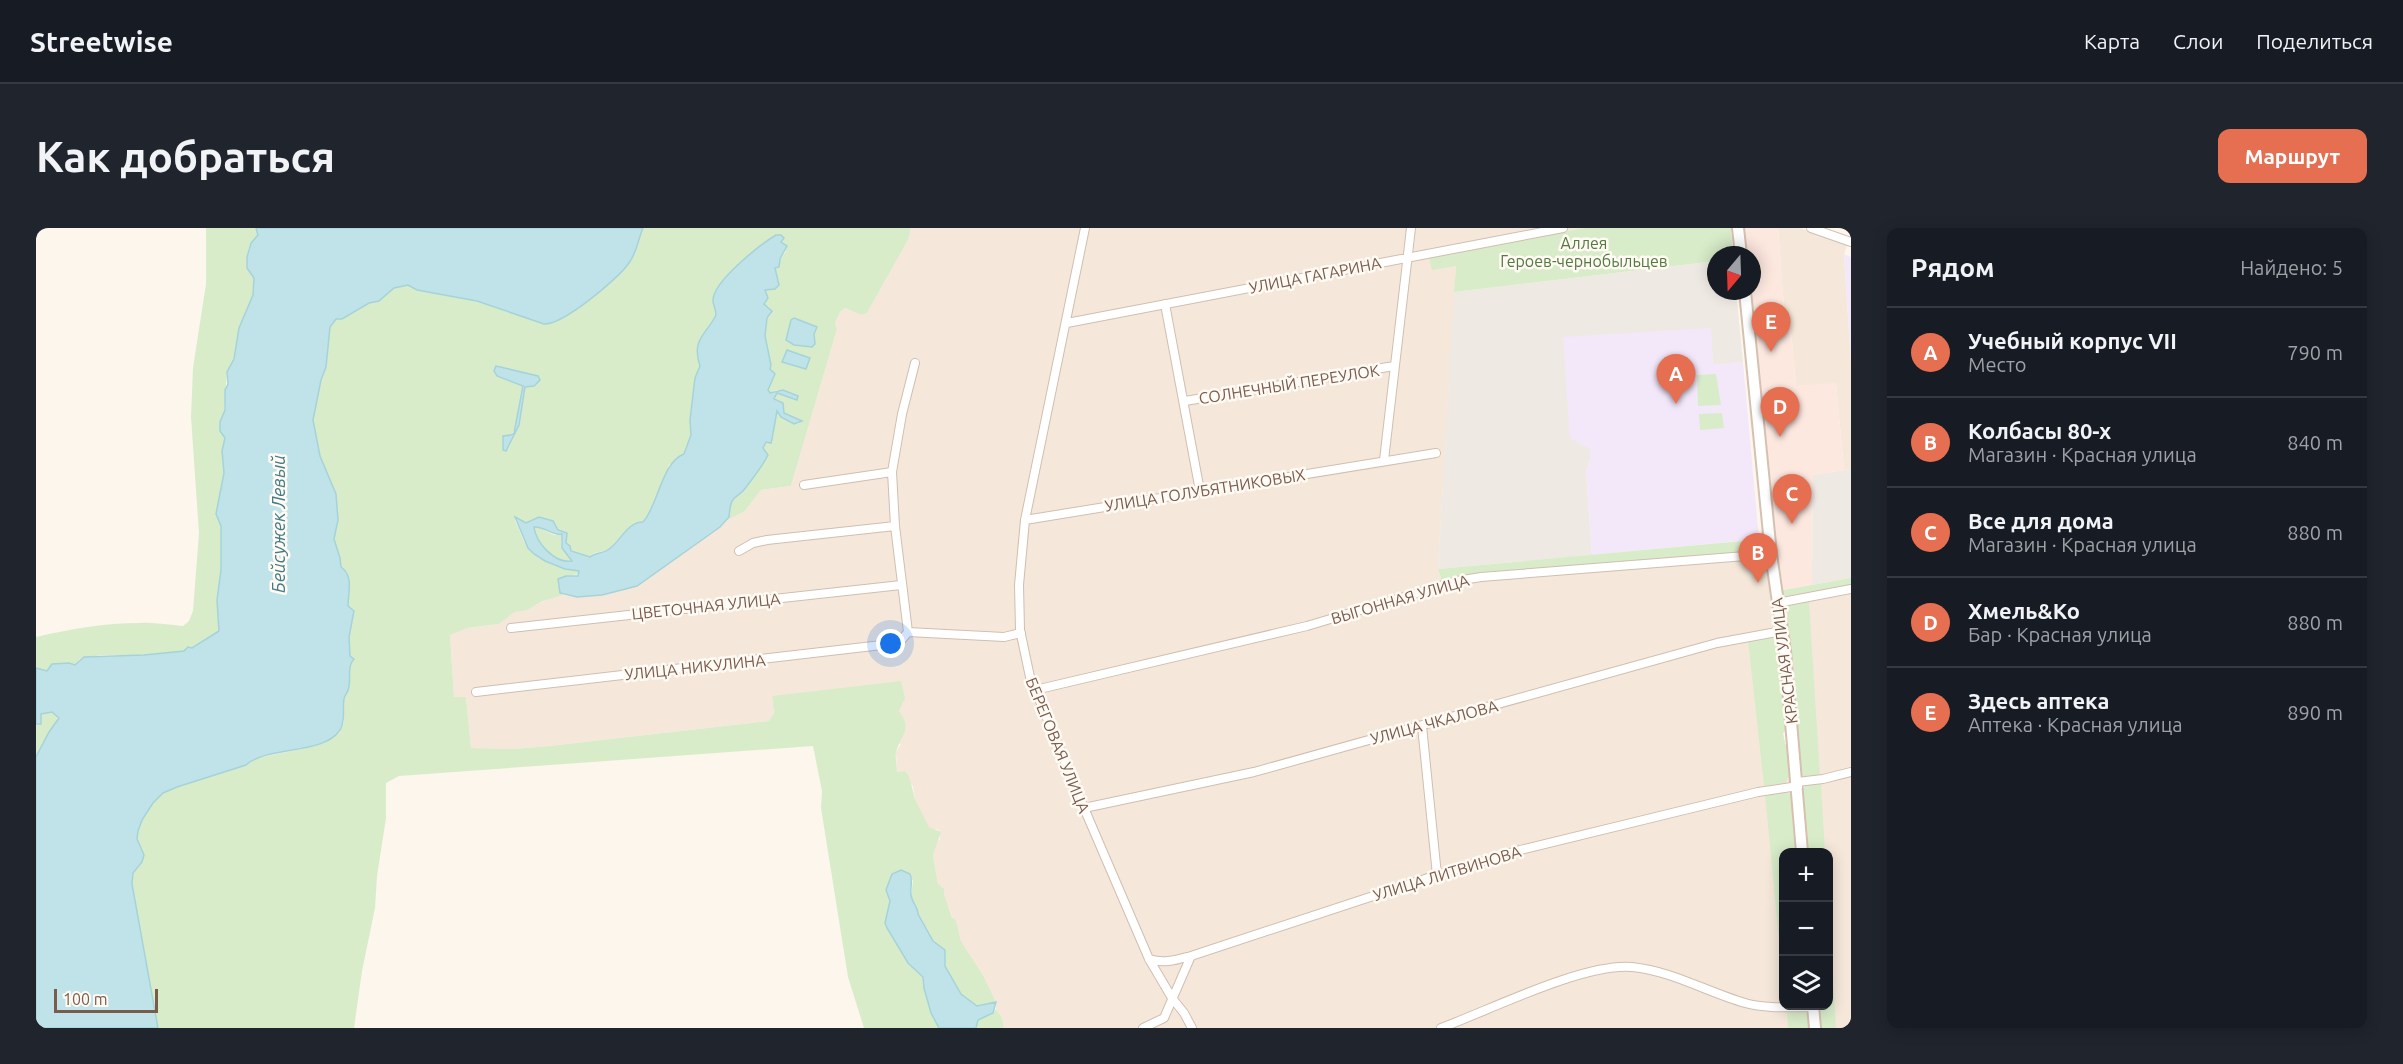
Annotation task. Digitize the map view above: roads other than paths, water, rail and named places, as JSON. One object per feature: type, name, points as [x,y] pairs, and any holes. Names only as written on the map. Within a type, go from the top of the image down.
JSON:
[{"type":"street","name":"БЕРЕГОВАЯ УЛИЦА","points":[[1085,228],[1025,520],[1018,585],[1021,633],[1028,671],[1083,808],[1149,959],[1192,1028]]},
{"type":"street","points":[[1384,460],[1411,228]]},
{"type":"street","name":"УЛИЦА ГАГАРИНА","points":[[1067,322],[1563,228]]},
{"type":"street","points":[[1738,228],[1740,246]]},
{"type":"street","points":[[1811,228],[1851,242]]},
{"type":"street","name":"КРАСНАЯ УЛИЦА","points":[[1746,300],[1771,554],[1782,631],[1802,848]]},
{"type":"street","points":[[1165,304],[1200,490]]},
{"type":"street","points":[[915,363],[902,414],[892,472],[895,526],[908,632],[1004,637],[1021,633]]},
{"type":"street","name":"СОЛНЕЧНЫЙ ПЕРЕУЛОК","points":[[1185,401],[1394,366]]},
{"type":"street","name":"УЛИЦА ГОЛУБЯТНИКОВЫХ","points":[[1025,520],[1436,453]]},
{"type":"street","points":[[804,485],[892,472]]},
{"type":"street","points":[[739,551],[753,543],[767,540],[895,526]]},
{"type":"street","name":"ВЫГОННАЯ УЛИЦА","points":[[1035,690],[1307,626],[1473,578],[1771,554]]},
{"type":"street","name":"ЦВЕТОЧНАЯ УЛИЦА","points":[[511,628],[901,585]]},
{"type":"street","points":[[1777,603],[1851,589]]},
{"type":"street","name":"УЛИЦА ЧКАЛОВА","points":[[1083,808],[1254,772],[1717,644],[1782,631]]},
{"type":"street","name":"УЛИЦА НИКУЛИНА","points":[[476,692],[899,643],[908,632]]},
{"type":"street","points":[[1422,726],[1437,875]]},
{"type":"street","name":"УЛИЦА ЛИТВИНОВА","points":[[1149,959],[1170,962],[1191,956],[1437,875],[1560,840],[1851,772]]},
{"type":"street","points":[[1143,1028],[1164,1018],[1191,956]]},
{"type":"street","points":[[1441,1028],[1559,982],[1614,968],[1643,969],[1753,1005],[1779,1005]]},
{"type":"street","points":[[1813,1010],[1815,1028]]},
{"type":"water","name":"Бейсужек Левый","points":[[256,228],[643,228],[634,255],[623,270],[589,300],[553,322],[544,324],[477,301],[417,290],[408,285],[394,288],[379,301],[369,303],[342,319],[336,319],[330,327],[326,367],[313,420],[320,456],[336,494],[338,520],[334,539],[341,567],[348,575],[348,606],[354,611],[349,637],[350,656],[354,659],[350,666],[349,686],[344,699],[342,726],[332,738],[321,743],[267,755],[246,765],[163,793],[142,820],[137,839],[144,855],[142,862],[133,873],[132,884],[158,1028],[36,1028],[36,757],[59,718],[52,712],[41,714],[41,724],[36,724],[36,668],[47,671],[52,664],[75,665],[84,657],[184,651],[219,631],[217,600],[221,570],[221,526],[216,514],[224,473],[222,451],[225,438],[220,431],[220,422],[225,410],[227,372],[234,359],[239,328],[253,295],[254,278],[247,268],[247,257],[251,243],[258,235]]},
{"type":"water","points":[[776,235],[781,235],[784,238],[781,242],[787,246],[780,259],[779,267],[775,268],[779,285],[775,289],[765,290],[768,298],[764,304],[772,311],[767,318],[765,336],[770,369],[775,374],[768,390],[770,393],[783,390],[798,396],[797,400],[777,393],[774,399],[783,403],[784,413],[802,421],[794,424],[781,417],[777,411],[771,443],[766,442],[763,448],[768,455],[747,486],[731,503],[729,517],[720,527],[637,586],[602,595],[577,597],[560,593],[558,579],[578,576],[579,571],[565,569],[534,554],[528,548],[515,517],[526,523],[539,517],[553,521],[558,530],[567,533],[566,543],[570,546],[571,551],[590,557],[607,551],[628,528],[643,522],[653,505],[665,475],[676,459],[684,454],[691,435],[690,420],[695,378],[700,366],[698,343],[716,315],[713,301],[715,293],[738,264]],"holes":[[[534,527],[555,534],[562,534],[562,548],[572,561],[559,559],[547,551],[538,539]]]},
{"type":"water","points":[[794,318],[817,327],[814,334],[815,344],[812,347],[794,345],[786,340],[791,320]]},
{"type":"water","points":[[787,350],[810,358],[806,369],[782,362]]},
{"type":"water","points":[[496,366],[538,376],[540,380],[534,386],[525,387],[519,425],[506,451],[503,450],[503,436],[514,433],[523,386],[497,376],[494,371]]},
{"type":"water","points":[[901,870],[910,874],[911,895],[918,914],[933,941],[945,950],[945,966],[961,994],[977,1006],[996,1002],[993,1013],[978,1020],[976,1028],[939,1028],[931,1013],[923,977],[908,963],[887,928],[885,923],[890,901],[886,890],[892,874]]},
{"type":"place","name":"Здесь аптека","points":[[1771,352]]},
{"type":"place","name":"Учебный корпус VII","points":[[1676,404]]},
{"type":"place","name":"Хмель&Ко","points":[[1780,437]]},
{"type":"place","name":"Все для дома","points":[[1792,524]]},
{"type":"place","name":"Колбасы 80-х","points":[[1758,583]]},
{"type":"park label","name":"Аллея Героев-чернобыльцев","points":[[1584,252]]}]
